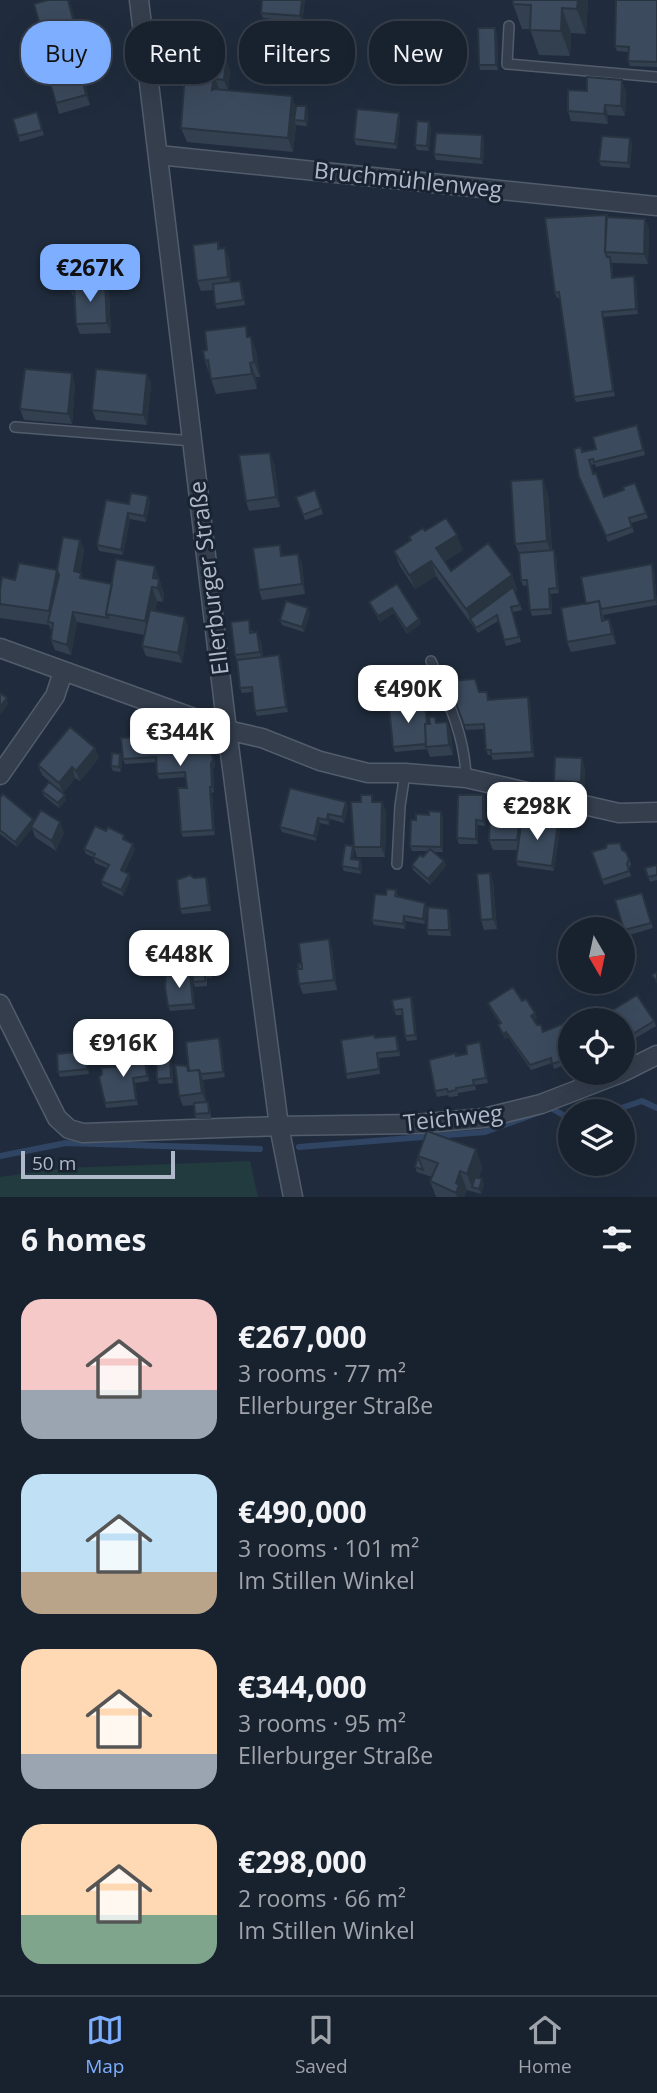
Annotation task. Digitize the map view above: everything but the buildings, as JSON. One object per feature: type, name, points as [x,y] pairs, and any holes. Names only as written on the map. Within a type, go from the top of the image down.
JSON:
[{"type":"street","name":"Ellerburger Straße","points":[[139,0],[227,730],[279,1126],[293,1197]]},
{"type":"street","name":"Bruchmühlenweg","points":[[158,155],[657,206]]},
{"type":"street","points":[[0,648],[227,730],[262,738],[320,761],[368,773],[467,778],[619,813],[657,812]]},
{"type":"street","points":[[0,775],[55,696],[64,672]]},
{"type":"street","name":"Teichweg","points":[[0,1004],[57,1118],[69,1129],[83,1133],[416,1124],[484,1118],[541,1104],[589,1085]]},
{"type":"street","name":"Teichweg","points":[[635,1066],[657,1055]]},
{"type":"lane","points":[[509,26],[507,64],[657,77]]},
{"type":"lane","points":[[15,427],[193,441]]},
{"type":"lane","points":[[430,661],[456,719],[466,753],[467,778]]},
{"type":"lane","points":[[397,864],[405,773]]},
{"type":"green space","points":[[250,1161],[258,1197],[0,1197],[0,1177],[64,1168]]},
{"type":"waterway","points":[[635,1103],[642,1101],[657,1108]]},
{"type":"waterway","points":[[299,1147],[485,1132],[551,1108],[558,1112]]},
{"type":"waterway","points":[[0,1156],[66,1143],[260,1149]]}]
